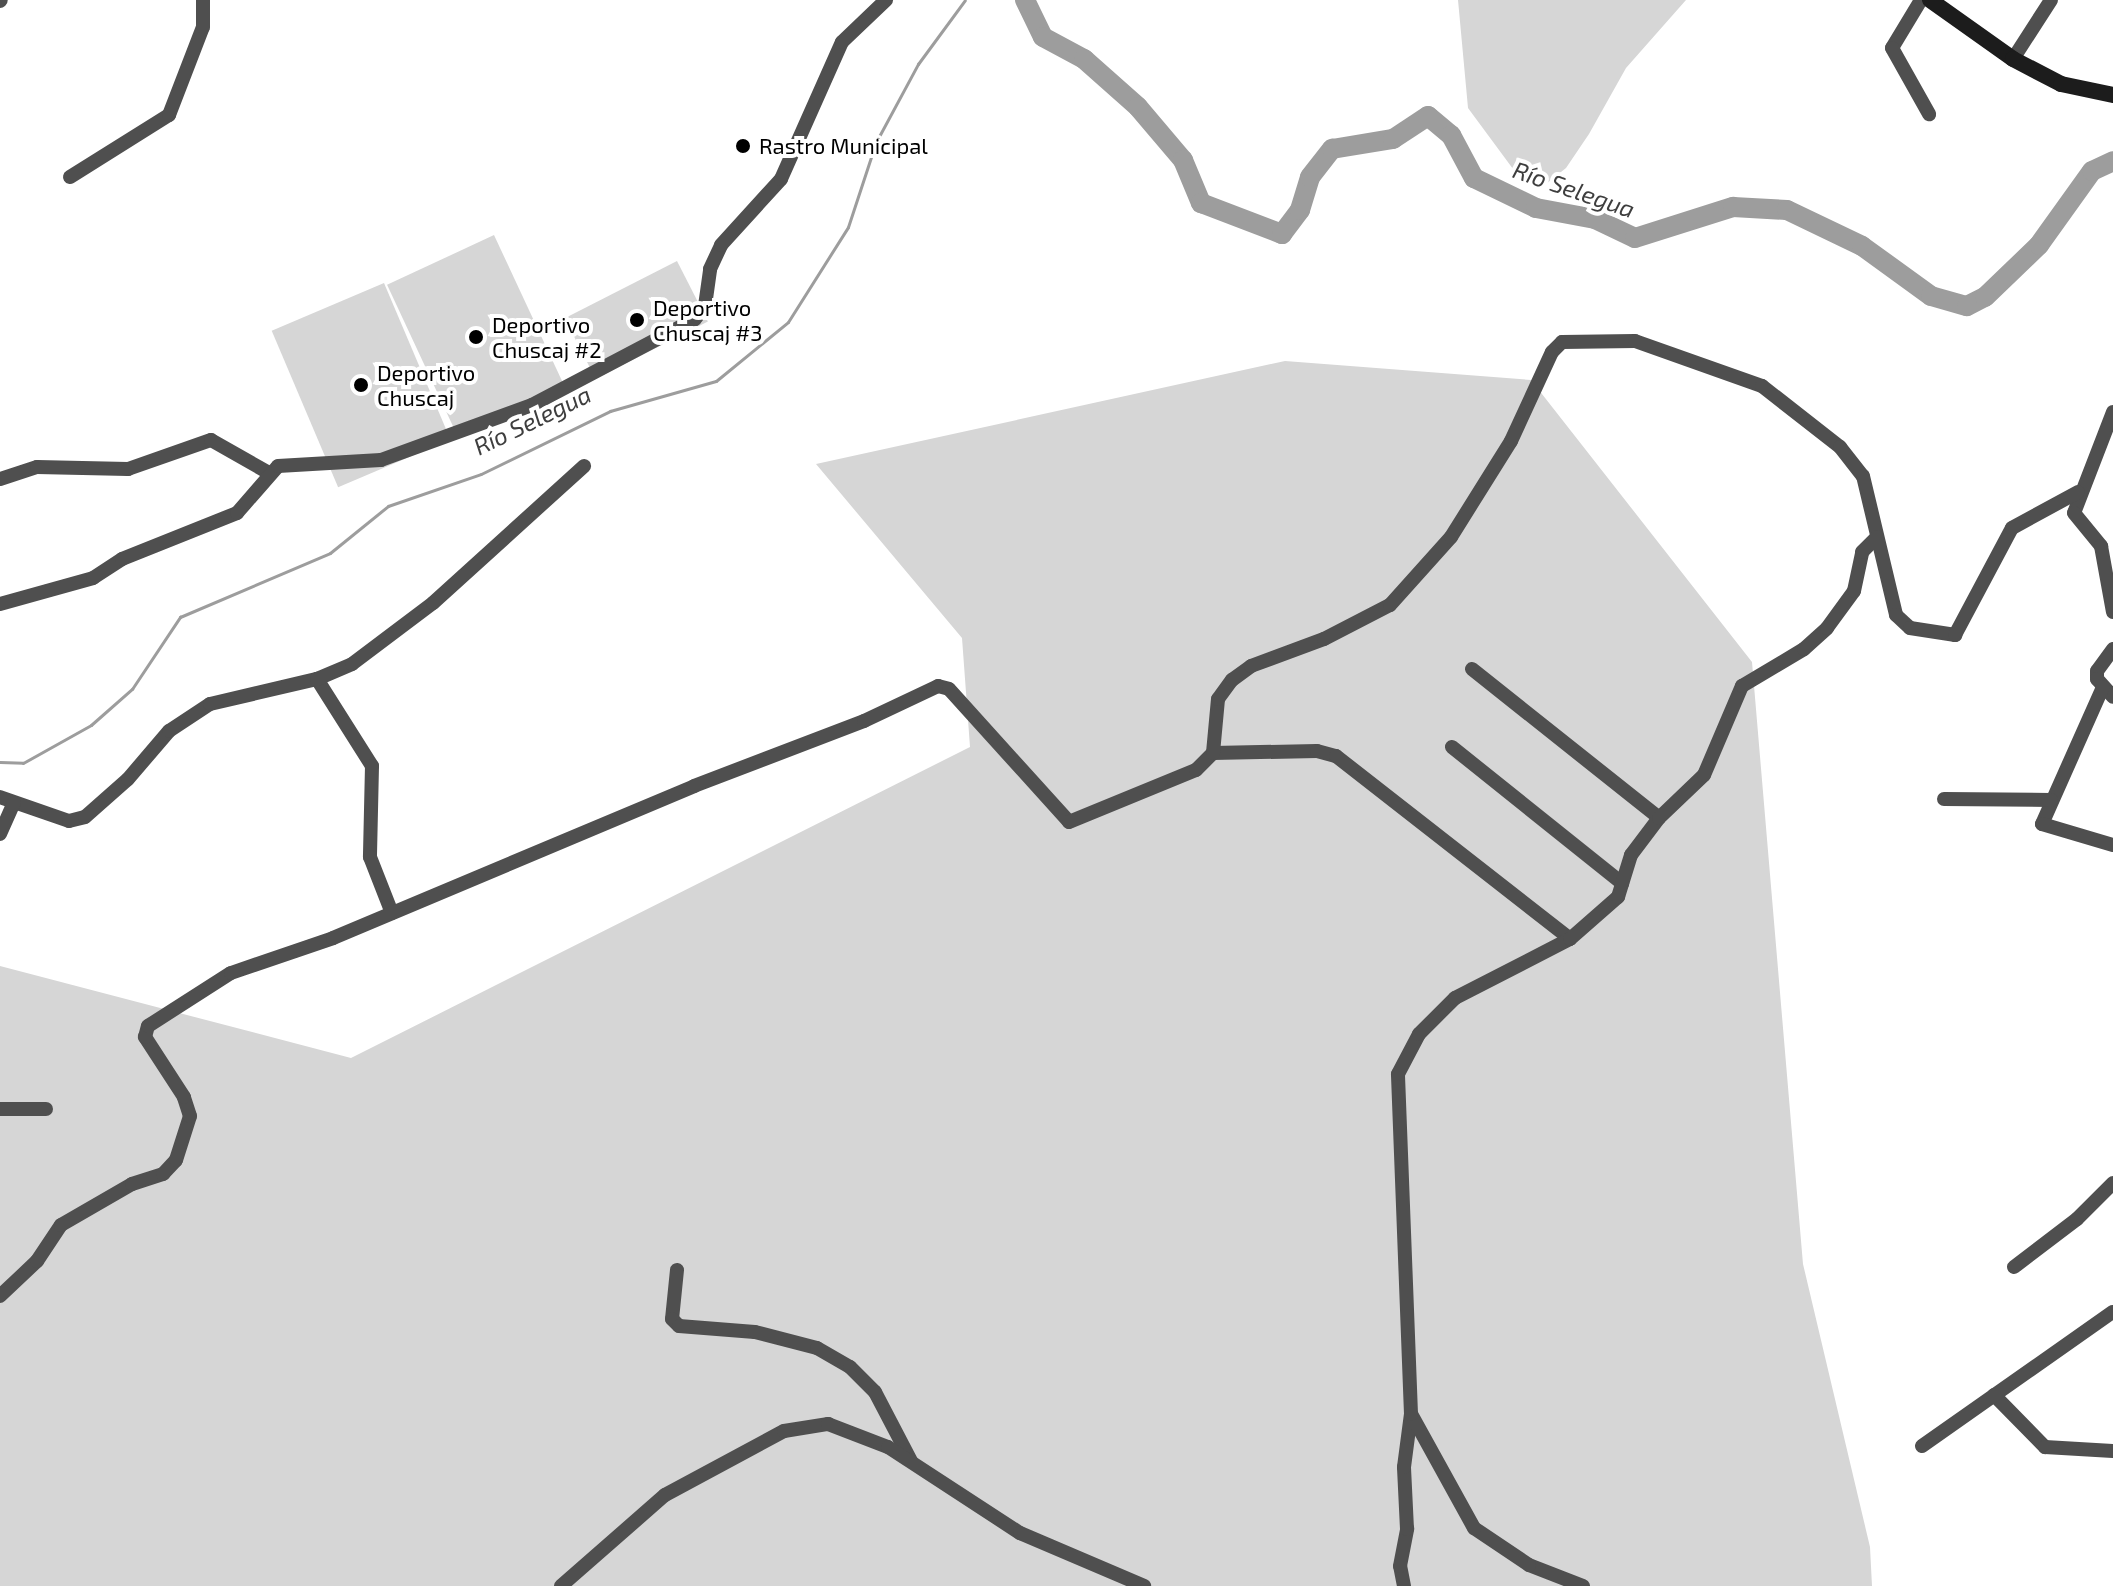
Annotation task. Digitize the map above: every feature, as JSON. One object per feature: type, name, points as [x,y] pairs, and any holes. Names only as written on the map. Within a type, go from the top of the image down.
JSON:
[{"type":"main road","points":[[1930,0],[2013,59],[2061,84],[2113,95]]},
{"type":"street","points":[[70,177],[169,115],[203,27],[203,0]]},
{"type":"street","points":[[0,604],[93,578],[122,559],[237,513],[278,466],[381,460],[532,405],[695,319],[705,306],[710,269],[721,245],[781,179],[842,42],[886,0]]},
{"type":"street","points":[[1921,0],[1892,48],[1929,114]]},
{"type":"street","points":[[2013,59],[2051,0]]},
{"type":"street","points":[[0,1296],[37,1261],[61,1225],[132,1184],[163,1174],[176,1160],[190,1116],[184,1097],[145,1037],[148,1026],[231,973],[392,913],[694,786],[864,721],[938,686],[949,689],[1069,822],[1150,793],[1196,770],[1213,753],[1218,699],[1232,680],[1251,666],[1324,639],[1390,605],[1451,537],[1511,441],[1552,352],[1562,342],[1635,341],[1762,386],[1840,447],[1863,476],[1896,615],[1910,628],[1955,635],[2012,528],[2078,492]]},
{"type":"street","points":[[2113,412],[2078,492],[2074,513],[2101,546],[2113,612]]},
{"type":"street","points":[[0,479],[37,467],[128,469],[211,440],[269,473]]},
{"type":"street","points":[[0,834],[7,800],[69,821],[85,817],[128,779],[169,731],[210,704],[317,679],[352,664],[433,603],[584,466]]},
{"type":"street","points":[[1404,1586],[1404,1467],[1411,1414],[1398,1074],[1419,1034],[1455,998],[1570,939],[1618,897],[1631,855],[1659,818],[1704,775],[1742,686],[1804,649],[1841,611],[1854,591],[1862,552],[1877,537]]},
{"type":"street","points":[[2113,649],[2097,671],[2108,692],[2043,816],[2046,829],[2113,845]]},
{"type":"street","points":[[1472,669],[1659,818]]},
{"type":"street","points":[[317,679],[372,766],[370,857],[392,913]]},
{"type":"street","points":[[1452,747],[1622,883]]},
{"type":"street","points":[[1213,753],[1317,751],[1336,756],[1570,939]]},
{"type":"street","points":[[1944,799],[2051,800]]},
{"type":"street","points":[[0,1109],[46,1109]]},
{"type":"street","points":[[2014,1267],[2077,1219],[2113,1183]]},
{"type":"street","points":[[677,1270],[672,1319],[679,1326],[755,1332],[817,1348],[850,1367],[875,1392],[913,1465]]},
{"type":"street","points":[[1922,1446],[2113,1312]]},
{"type":"street","points":[[1994,1395],[2045,1447],[2113,1451]]},
{"type":"street","points":[[1411,1414],[1474,1528],[1529,1565],[1583,1586]]},
{"type":"street","points":[[561,1586],[665,1495],[784,1431],[828,1424],[853,1430],[1020,1533],[1144,1586]]},
{"type":"shaded area","points":[[1458,0],[1686,0],[1626,68],[1566,168],[1546,184],[1516,173],[1468,108]]},
{"type":"shaded area","name":"Deportivo Chuscaj #2","points":[[494,235],[565,388],[458,438],[387,285]]},
{"type":"shaded area","name":"Deportivo Chuscaj #3","points":[[677,261],[708,322],[596,379],[565,318]]},
{"type":"shaded area","name":"Deportivo Chuscaj","points":[[384,283],[450,439],[338,487],[272,331]]},
{"type":"shaded area","points":[[1285,361],[1531,380],[1752,662],[1803,1264],[1870,1547],[1872,1586],[0,1586],[0,966],[351,1058],[970,747],[962,638],[816,464]]},
{"type":"waterway","name":"Río Selegua","points":[[0,762],[23,763],[91,725],[132,689],[180,617],[330,553],[388,506],[481,474],[610,411],[716,381],[788,322],[848,227],[876,142],[918,64],[965,0]]},
{"type":"waterway","name":"Río Selegua","points":[[1025,0],[1043,37],[1084,59],[1138,107],[1183,160],[1201,203],[1282,234],[1300,210],[1310,177],[1332,149],[1393,139],[1428,116],[1451,135],[1474,178],[1536,208],[1595,219],[1635,238],[1733,207],[1787,210],[1862,246],[1931,296],[1967,306],[1985,297],[2039,245],[2092,171],[2113,161]]},
{"type":"place","name":"Rastro Municipal","points":[[743,146]]},
{"type":"place","name":"Deportivo Chuscaj #3","points":[[637,320]]},
{"type":"place","name":"Deportivo Chuscaj #2","points":[[476,337]]},
{"type":"place","name":"Deportivo Chuscaj","points":[[361,385]]}]
